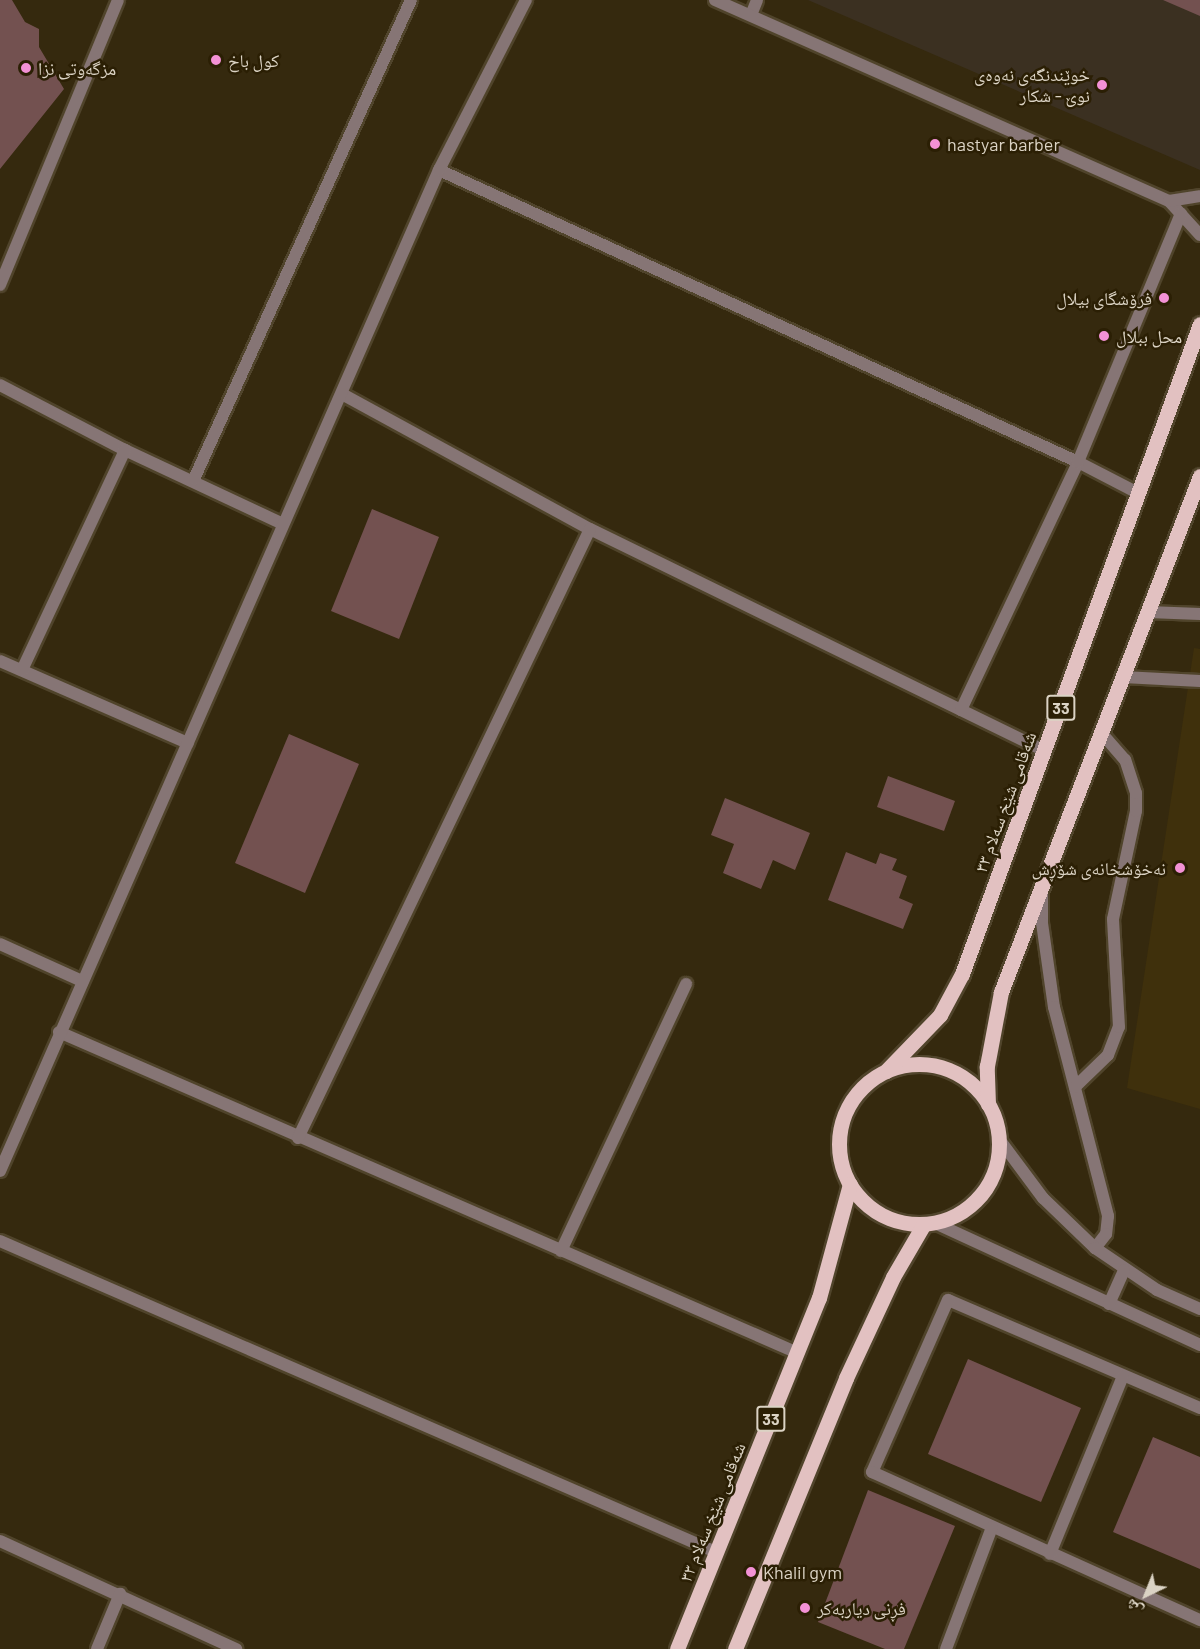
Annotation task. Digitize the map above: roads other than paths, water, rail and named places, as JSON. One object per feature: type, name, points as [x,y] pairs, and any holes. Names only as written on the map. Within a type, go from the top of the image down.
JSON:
[{"type":"main road","name":"شەقامی شێخ سەلام ٣٣","points":[[1200,324],[1136,492],[1045,751],[953,993],[915,1044],[886,1071],[856,1094],[843,1119],[839,1148],[850,1184],[867,1205],[890,1219],[930,1224],[961,1212],[983,1194],[999,1159],[999,1139],[988,1104],[987,1066],[995,1013],[1200,476]]},
{"type":"main road","name":"شەقامی شێخ سەلام ٣٣","points":[[886,1071],[925,1064],[944,1068],[969,1082],[988,1104]]},
{"type":"main road","name":"شەقامی شێخ سەلام ٣٣","points":[[677,1649],[798,1353],[837,1241],[850,1184]]},
{"type":"main road","points":[[735,1649],[846,1378],[893,1276],[930,1224]]},
{"type":"street","points":[[0,285],[118,0]]},
{"type":"street","points":[[194,479],[411,0]]},
{"type":"street","points":[[0,1171],[59,1032],[188,743],[281,523],[342,394],[439,170],[526,0]]},
{"type":"street","points":[[715,0],[1169,201],[1200,236]]},
{"type":"street","points":[[751,15],[757,0]]},
{"type":"street","points":[[439,170],[1078,462],[1136,492]]},
{"type":"street","points":[[1169,201],[1200,196]]},
{"type":"street","points":[[961,710],[1078,462],[1181,213]]},
{"type":"street","points":[[0,385],[124,450],[194,479],[281,523]]},
{"type":"street","points":[[342,394],[590,530],[1045,751]]},
{"type":"street","points":[[22,670],[124,450]]},
{"type":"street","points":[[298,1138],[590,530]]},
{"type":"street","points":[[1148,612],[1200,614]]},
{"type":"street","points":[[0,661],[188,743]]},
{"type":"street","points":[[1123,677],[1200,681]]},
{"type":"street","points":[[1075,1087],[1103,1062],[1119,1027],[1113,919],[1136,811],[1136,793],[1125,760],[1102,734]]},
{"type":"street","points":[[1042,889],[1042,923],[1054,1007],[1108,1216],[1106,1234],[1095,1248]]},
{"type":"street","points":[[0,944],[82,981]]},
{"type":"street","points":[[561,1251],[686,984]]},
{"type":"street","points":[[59,1032],[298,1138],[798,1353]]},
{"type":"street","points":[[999,1139],[1043,1197],[1095,1248],[1156,1290],[1200,1309]]},
{"type":"street","points":[[930,1224],[1200,1345]]},
{"type":"street","points":[[0,1241],[716,1552]]},
{"type":"street","points":[[1109,1304],[1124,1270]]},
{"type":"street","points":[[1200,1408],[948,1300],[872,1472],[1200,1620]]},
{"type":"street","points":[[1050,1554],[1123,1376]]},
{"type":"street","points":[[945,1649],[992,1527]]},
{"type":"street","points":[[0,1541],[236,1649]]},
{"type":"street","points":[[97,1649],[120,1594]]},
{"type":"place","name":"كول باخ","points":[[216,60]]},
{"type":"place","name":"مزگەوتی نزا","points":[[26,68]]},
{"type":"place","name":"خوێندنگەی نەوەی نوێ - شکار","points":[[1102,85]]},
{"type":"place","name":"hastyar barber","points":[[935,144]]},
{"type":"place","name":"فرۆشگای بیلال","points":[[1164,298]]},
{"type":"place","name":"محل ببلال","points":[[1104,336]]},
{"type":"place","name":"نەخۆشخانەی شۆڕش","points":[[1180,868]]},
{"type":"place","name":"Khalil gym","points":[[751,1572]]},
{"type":"place","name":"فڕنی دیاربەکر","points":[[805,1608]]}]
